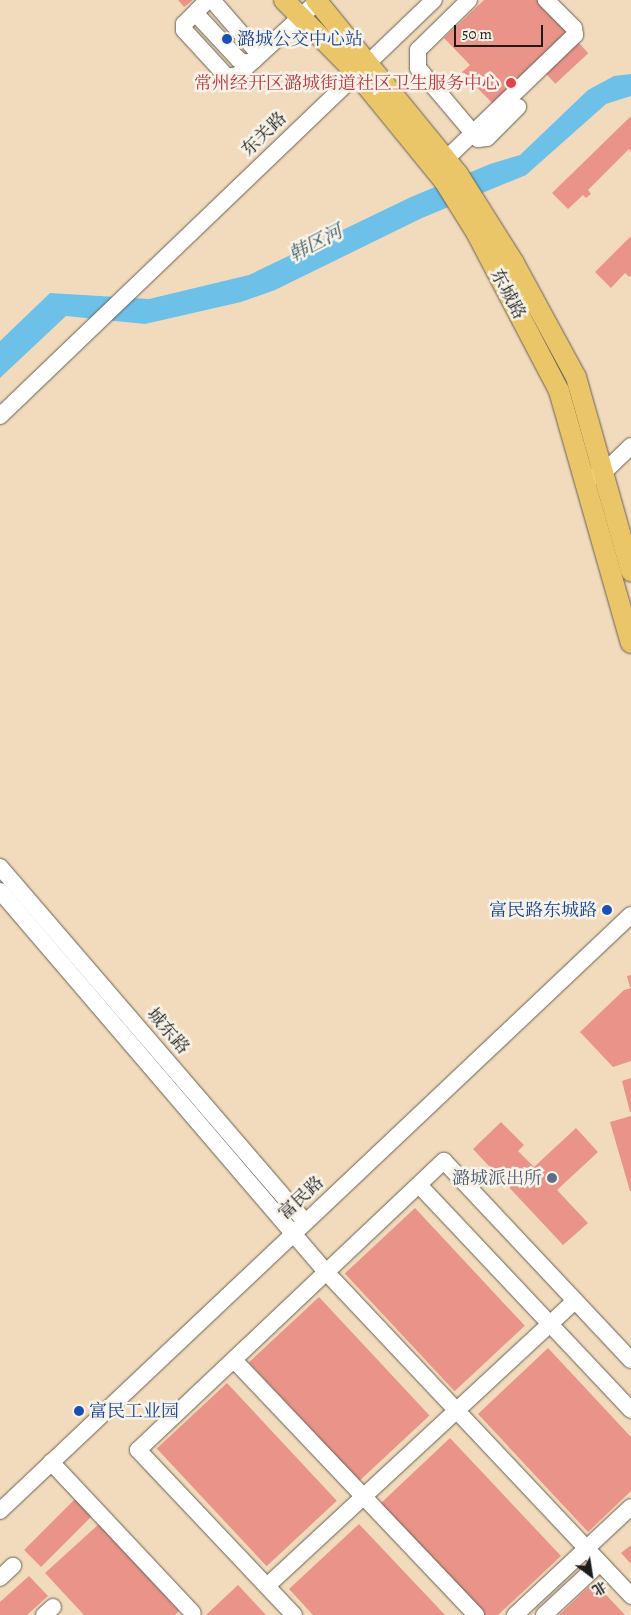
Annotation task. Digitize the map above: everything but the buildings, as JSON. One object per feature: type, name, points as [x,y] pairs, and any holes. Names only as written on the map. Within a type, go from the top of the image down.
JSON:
[{"type":"main road","name":"东城路","points":[[284,0],[300,17],[363,68]]},
{"type":"main road","name":"东城路","points":[[317,1],[363,68],[449,171],[467,202],[559,391],[631,643]]},
{"type":"main road","name":"东城路","points":[[467,202],[514,263],[576,378],[631,571]]},
{"type":"street","points":[[212,0],[253,47],[261,50],[270,46]]},
{"type":"street","name":"东关路","points":[[0,416],[434,0]]},
{"type":"street","points":[[449,171],[472,133],[575,35],[574,28],[546,0]]},
{"type":"street","points":[[203,5],[198,16],[239,60],[246,63],[254,60],[317,1]]},
{"type":"street","points":[[460,3],[418,50],[418,68],[478,138],[487,138],[518,107]]},
{"type":"street","points":[[584,479],[603,473],[631,446]]},
{"type":"street","name":"城东路","points":[[0,867],[305,1222]]},
{"type":"street","name":"城东路","points":[[0,891],[327,1273],[631,1596]]},
{"type":"street","name":"富民路","points":[[0,1511],[631,915]]},
{"type":"street","points":[[294,1615],[138,1450],[444,1161],[631,1360]]},
{"type":"street","points":[[419,1185],[631,1410]]},
{"type":"street","points":[[267,1586],[575,1301]]},
{"type":"street","points":[[234,1360],[476,1615]]},
{"type":"street","points":[[51,1462],[193,1613]]},
{"type":"street","points":[[515,1615],[631,1507]]},
{"type":"street","points":[[544,1615],[600,1563]]},
{"type":"street","points":[[0,1578],[13,1566]]},
{"type":"water","name":"韩区河","points":[[631,74],[631,96],[606,104],[526,175],[422,218],[275,290],[241,302],[145,324],[66,316],[0,378],[0,341],[50,293],[149,299],[249,275],[411,197],[490,164],[520,155],[588,90],[614,76]]},
{"type":"place","name":"潞城公交中心站","points":[[227,39]]},
{"type":"place","name":"常州经开区潞城街道社区卫生服务中心","points":[[511,83]]},
{"type":"place","name":"富民路东城路","points":[[607,910]]},
{"type":"place","name":"潞城派出所","points":[[552,1178]]},
{"type":"place","name":"富民工业园","points":[[79,1411]]}]
